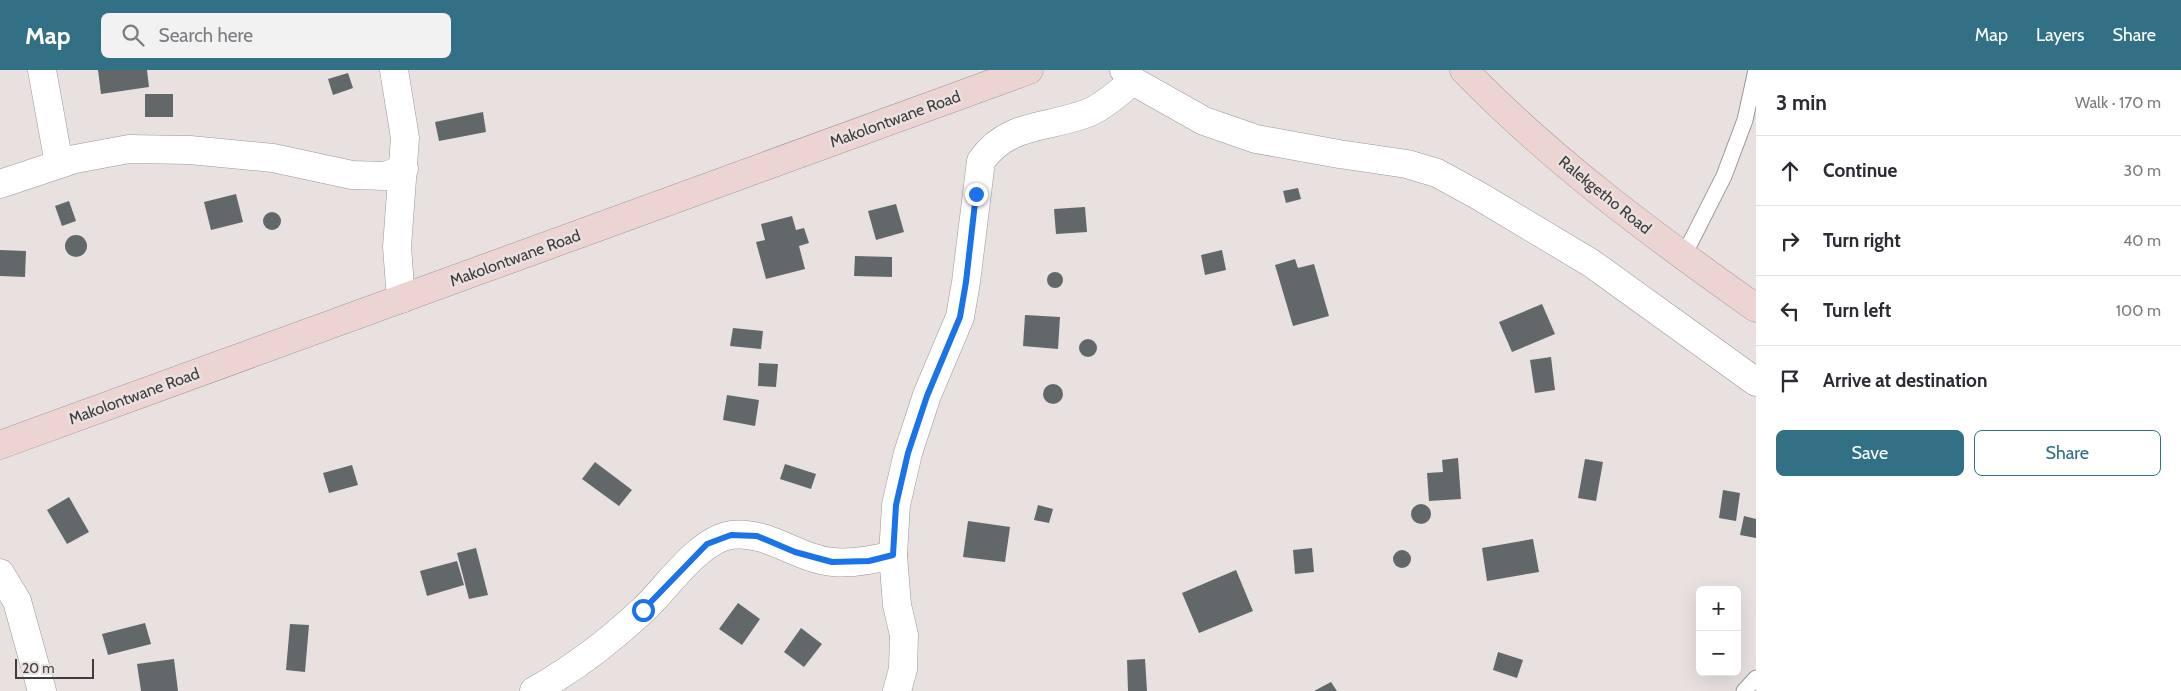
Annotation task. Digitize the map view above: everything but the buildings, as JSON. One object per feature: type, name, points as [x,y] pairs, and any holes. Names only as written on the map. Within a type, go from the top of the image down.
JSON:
[{"type":"main road","name":"Makolontwane Road","points":[[0,445],[1029,70]]},
{"type":"main road","name":"Ralekgetho Road","points":[[1464,70],[1527,130],[1616,204],[1682,256],[1756,308]]},
{"type":"street","points":[[42,70],[59,164]]},
{"type":"street","points":[[394,70],[405,138],[397,247],[402,299]]},
{"type":"street","points":[[897,691],[903,669],[904,635],[897,605],[893,555],[896,505],[908,453],[927,396],[960,317],[981,161],[990,148],[1022,130],[1088,113],[1105,105],[1128,75],[1204,121],[1256,139],[1407,164],[1437,173],[1591,263],[1756,382]]},
{"type":"street","points":[[0,184],[75,158],[129,149],[190,150],[273,158],[352,175],[386,176],[404,169]]},
{"type":"street","points":[[541,689],[573,668],[643,610],[707,544],[731,535],[757,536],[795,552],[832,562],[869,561],[893,555]]},
{"type":"street","points":[[0,573],[17,601],[42,691]]},
{"type":"lane","points":[[1682,256],[1724,176],[1745,120],[1756,70]]},
{"type":"lane","points":[[1744,691],[1756,678]]},
{"type":"route","points":[[643,610],[707,544],[731,535],[757,536],[795,552],[832,562],[869,561],[893,555],[896,505],[908,453],[927,396],[960,317],[976,194]]}]
